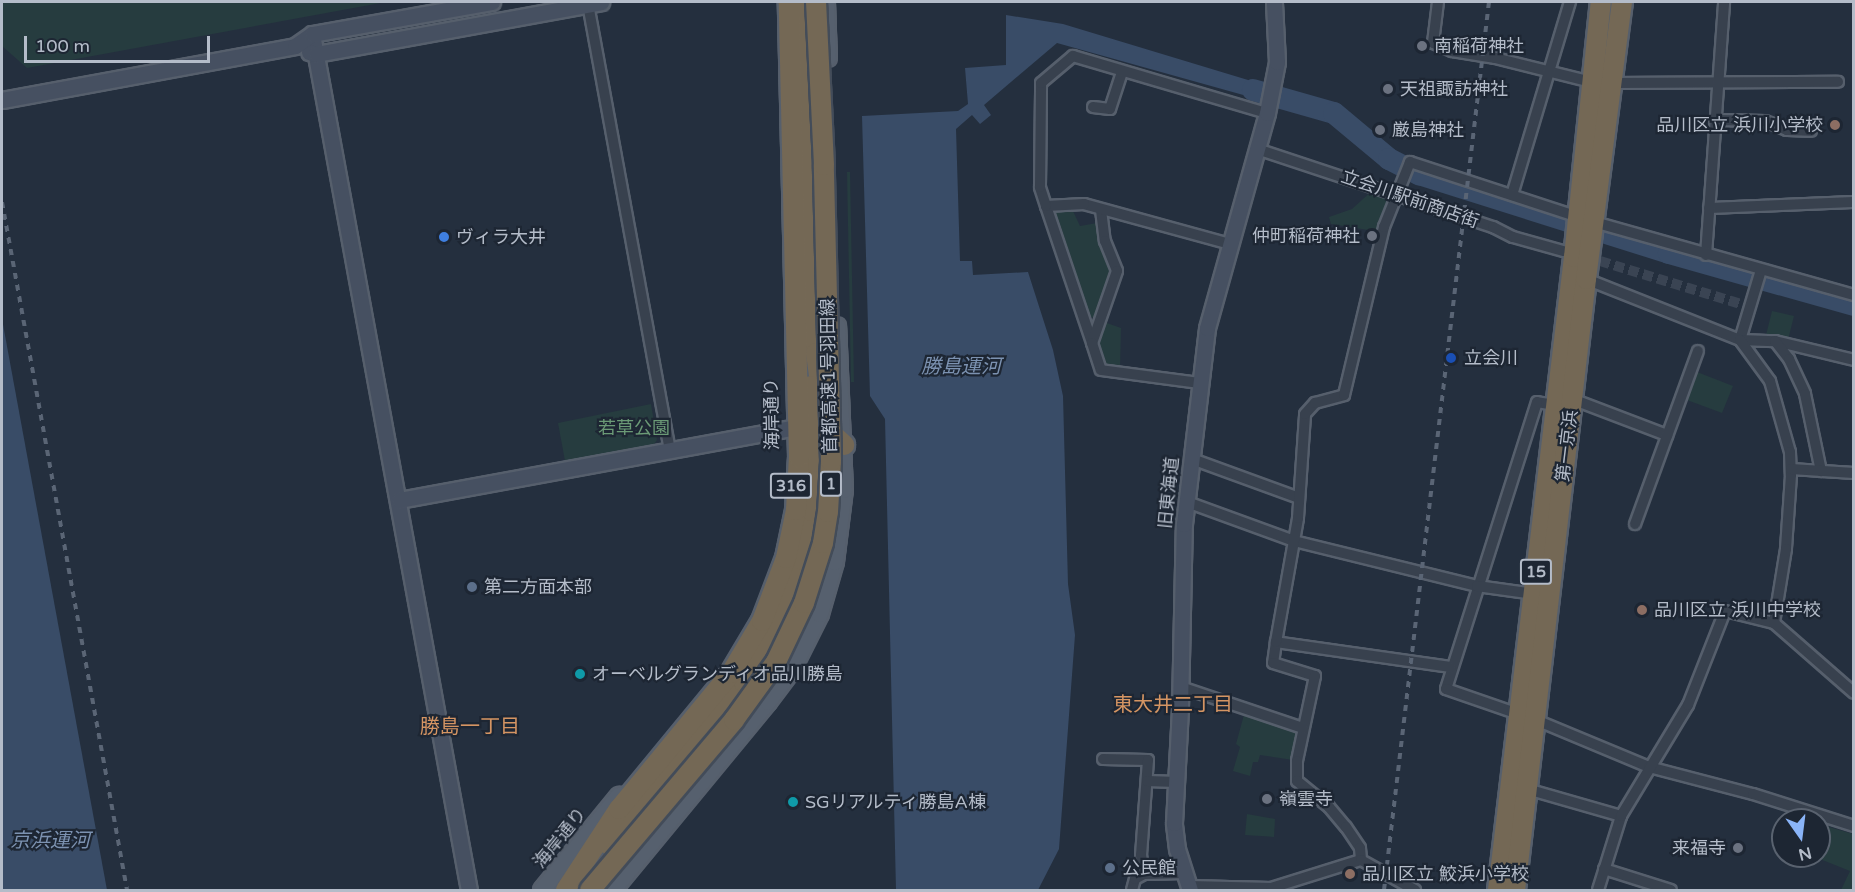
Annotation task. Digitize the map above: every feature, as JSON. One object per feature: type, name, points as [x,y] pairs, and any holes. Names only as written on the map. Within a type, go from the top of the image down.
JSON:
[{"type":"highway","name":"首都高速1号羽田線","points":[[566,891],[620,809],[731,673],[762,621],[775,592],[792,533],[798,486],[798,308],[789,2]]},
{"type":"highway","points":[[804,2],[816,353],[826,428],[844,445]]},
{"type":"highway","name":"首都高速1号羽田線","points":[[590,891],[627,844],[734,720],[769,672],[791,635],[823,543],[831,485],[831,436],[816,2]]},
{"type":"highway","name":"第一京浜","points":[[1601,2],[1602,83]]},
{"type":"highway","name":"第一京浜","points":[[1498,891],[1528,717],[1582,231],[1602,83],[1622,2]]},
{"type":"highway","name":"第一京浜","points":[[1515,891],[1527,789],[1533,594],[1586,279],[1582,231]]},
{"type":"highway","points":[[566,891],[592,864],[744,683],[777,628],[787,605],[802,560],[814,486],[811,391],[798,308]]},
{"type":"main road","name":"海岸通り","points":[[542,891],[711,684],[740,643],[765,596],[786,527],[792,472],[792,428],[780,2]]},
{"type":"main road","points":[[613,891],[792,670],[820,614],[835,562],[842,525],[844,445],[835,305],[826,2]]},
{"type":"street","points":[[2,100],[295,46],[312,34],[492,2]]},
{"type":"street","name":"旧東海道","points":[[1188,883],[1174,823],[1181,687],[1184,524],[1207,328],[1273,87],[1277,62],[1274,2]]},
{"type":"street","points":[[1438,2],[1433,44],[1452,51],[1602,83],[1838,82]]},
{"type":"street","points":[[1512,195],[1570,2]]},
{"type":"street","points":[[1706,255],[1724,2]]},
{"type":"street","points":[[295,46],[316,54],[594,3],[670,452]]},
{"type":"street","points":[[312,34],[470,889]]},
{"type":"street","points":[[1200,383],[1101,370],[1040,187],[1041,83],[1073,56],[1268,110]]},
{"type":"street","points":[[1093,107],[1110,109],[1122,71]]},
{"type":"street","points":[[1715,120],[1765,121],[1787,130],[1811,131]]},
{"type":"street","name":"立会川駅前商店街","points":[[1257,149],[1396,193],[1493,227],[1513,237],[1582,231]]},
{"type":"street","points":[[1361,860],[1360,848],[1346,827],[1329,807],[1297,781],[1297,760],[1315,676],[1273,663],[1294,541],[1305,414],[1315,403],[1344,395],[1360,319],[1384,227],[1410,162],[1512,195],[1582,231],[1706,255],[1760,273],[1854,296]]},
{"type":"street","points":[[1709,208],[1854,202]]},
{"type":"street","points":[[1046,206],[1084,204],[1230,244]]},
{"type":"street","points":[[1092,343],[1117,271],[1105,241],[1101,210]]},
{"type":"street","points":[[1740,340],[1760,273]]},
{"type":"street","points":[[1586,279],[1740,340],[1775,341],[1854,360]]},
{"type":"street","points":[[1740,340],[1770,381],[1790,452],[1786,549],[1774,623]]},
{"type":"street","points":[[1775,341],[1789,359],[1805,394],[1821,471]]},
{"type":"street","points":[[1635,524],[1698,351]]},
{"type":"street","points":[[1667,435],[1564,402],[1537,402],[1451,667],[1446,689],[1528,717],[1649,767],[1753,794],[1854,826]]},
{"type":"street","points":[[399,500],[792,428]]},
{"type":"street","points":[[1192,459],[1299,498]]},
{"type":"street","points":[[1791,469],[1854,474]]},
{"type":"street","points":[[1187,502],[1294,541],[1477,586],[1533,594]]},
{"type":"street","points":[[1598,891],[1621,816],[1688,705],[1725,611],[1774,623],[1854,693]]},
{"type":"street","points":[[1276,642],[1451,667]]},
{"type":"street","points":[[1181,687],[1304,728]]},
{"type":"street","points":[[1103,759],[1148,760],[1141,855],[1144,874]]},
{"type":"street","points":[[1147,781],[1177,782]]},
{"type":"street","points":[[1527,789],[1621,816]]},
{"type":"street","points":[[1132,891],[1135,879],[1144,874],[1188,883],[1271,888],[1361,860],[1415,891]]},
{"type":"street","points":[[1604,868],[1671,891]]},
{"type":"green space","points":[[2,2],[386,2],[27,68],[2,46]]},
{"type":"green space","points":[[847,172],[850,172],[854,382],[851,382]]},
{"type":"green space","points":[[1373,190],[1392,195],[1380,232],[1331,224],[1329,217],[1352,209]]},
{"type":"green space","points":[[1058,209],[1072,209],[1080,226],[1097,223],[1110,272],[1097,318],[1090,317],[1053,216]]},
{"type":"green space","points":[[1772,311],[1794,316],[1788,340],[1766,335]]},
{"type":"green space","points":[[1104,322],[1121,328],[1120,369],[1103,365],[1098,343]]},
{"type":"green space","points":[[1697,372],[1733,386],[1722,413],[1687,400]]},
{"type":"green space","name":"若草公園","points":[[651,404],[657,440],[654,444],[565,461],[558,423]]},
{"type":"green space","points":[[1245,711],[1298,730],[1293,760],[1260,755],[1258,762],[1253,762],[1250,776],[1233,771],[1240,747],[1236,744]]},
{"type":"green space","points":[[1247,814],[1275,819],[1274,837],[1245,835]]},
{"type":"green space","points":[[1831,828],[1853,834],[1853,890],[1841,890],[1850,871],[1831,863]]},
{"type":"water","name":"勝島運河","points":[[1006,15],[1063,24],[1284,91],[1279,105],[1057,43],[984,105],[991,115],[980,124],[972,115],[956,129],[960,261],[972,261],[973,275],[1028,272],[1053,350],[1063,396],[1068,584],[1075,635],[1059,849],[1038,890],[896,890],[885,419],[870,396],[862,116],[958,111],[968,104],[965,68],[1006,65]]},
{"type":"water","name":"京浜運河","points":[[2,319],[107,890],[2,890]]},
{"type":"waterway","name":"立会川","points":[[1253,90],[1334,113],[1389,159],[1419,174],[1669,253],[1854,305]]},
{"type":"tunnel","points":[[1600,261],[1750,307]]},
{"type":"railway","points":[[1384,890],[1489,2]]},
{"type":"railway","points":[[2,202],[127,890]]},
{"type":"place","name":"南稲荷神社","points":[[1422,46]]},
{"type":"place","name":"天祖諏訪神社","points":[[1388,89]]},
{"type":"place","name":"品川区立 浜川小学校","points":[[1835,125]]},
{"type":"place","name":"厳島神社","points":[[1380,130]]},
{"type":"place","name":"仲町稲荷神社","points":[[1372,236]]},
{"type":"place","name":"ヴィラ大井","points":[[444,237]]},
{"type":"place","name":"立会川","points":[[1451,358]]},
{"type":"place","name":"第二方面本部","points":[[472,587]]},
{"type":"place","name":"品川区立 浜川中学校","points":[[1642,610]]},
{"type":"place","name":"オーベルグランディオ品川勝島","points":[[580,674]]},
{"type":"place","name":"嶺雲寺","points":[[1267,799]]},
{"type":"place","name":"SGリアルティ勝島A棟","points":[[793,802]]},
{"type":"place","name":"来福寺","points":[[1738,848]]},
{"type":"place","name":"公民館","points":[[1110,868]]},
{"type":"place","name":"品川区立 鮫浜小学校","points":[[1350,874]]},
{"type":"district","name":"東大井二丁目","points":[[1173,705]]},
{"type":"district","name":"勝島一丁目","points":[[470,727]]}]
